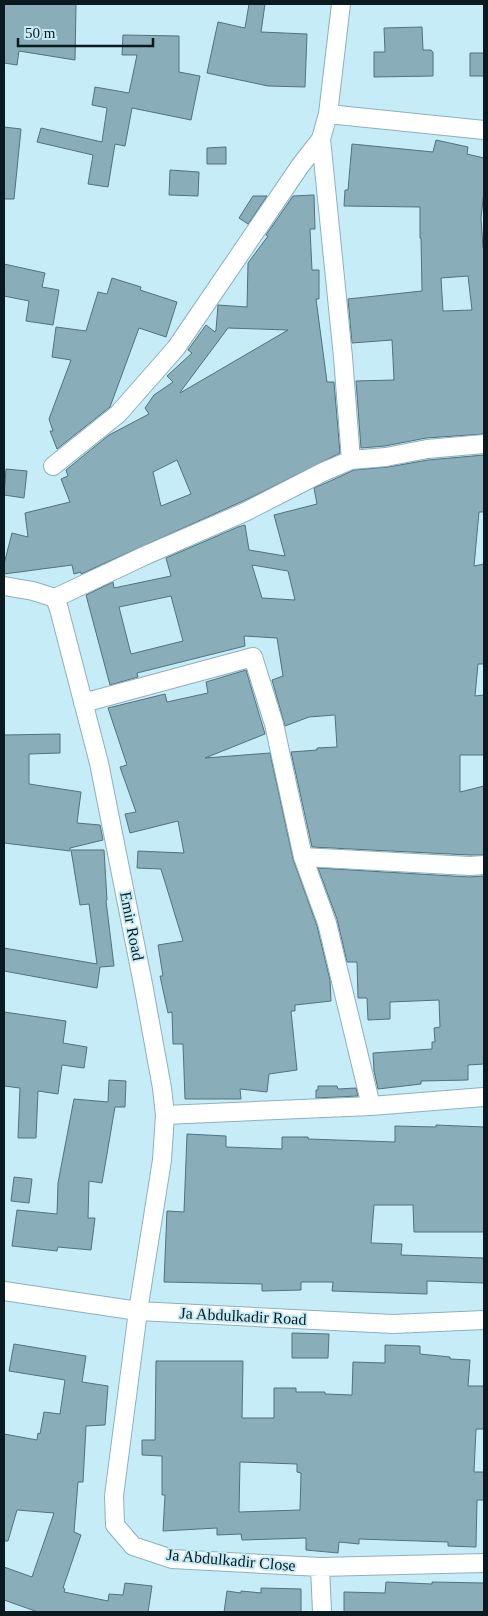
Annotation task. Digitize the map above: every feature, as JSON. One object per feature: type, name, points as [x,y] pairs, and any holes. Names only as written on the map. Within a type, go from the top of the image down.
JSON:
[{"type":"street","points":[[341,4],[328,114],[321,139],[343,356],[351,460]]},
{"type":"street","points":[[328,114],[484,130]]},
{"type":"street","points":[[53,466],[118,414],[176,348],[300,166],[321,139]]},
{"type":"street","points":[[4,586],[33,591],[55,598],[144,556],[245,512],[351,460],[386,457],[427,449],[484,444]]},
{"type":"street","name":"Emir Road","points":[[55,598],[98,763],[144,984],[162,1088],[165,1115],[162,1160],[138,1310]]},
{"type":"street","points":[[82,704],[253,657],[274,724],[304,857],[326,923],[371,1106]]},
{"type":"street","points":[[304,857],[470,866],[484,865]]},
{"type":"street","points":[[165,1115],[371,1106],[484,1097]]},
{"type":"street","name":"Ja Abdulkadir Road","points":[[4,1291],[138,1310],[393,1324],[484,1320]]},
{"type":"street","name":"Ja Abdulkadir Close","points":[[138,1310],[114,1496],[115,1525],[132,1546],[172,1559],[320,1567],[484,1563]]},
{"type":"street","points":[[320,1567],[322,1612]]},
{"type":"building","points":[[4,4],[76,4],[75,60],[19,51],[17,65],[4,63]]},
{"type":"building","points":[[249,4],[265,4],[261,32],[307,34],[305,87],[268,86],[207,73],[218,22],[245,28]]},
{"type":"building","points":[[422,27],[423,50],[431,50],[433,52],[433,76],[374,77],[374,52],[385,52],[384,28]]},
{"type":"building","points":[[123,35],[179,36],[179,72],[200,76],[191,120],[132,108],[125,146],[115,144],[108,187],[88,184],[93,155],[37,142],[41,128],[102,142],[107,108],[92,105],[95,87],[129,93],[137,55],[122,55]]},
{"type":"building","points":[[470,53],[484,53],[484,76],[470,76]]},
{"type":"building","points":[[4,127],[21,129],[14,199],[4,199]]},
{"type":"building","points":[[436,140],[468,147],[467,154],[484,158],[484,191],[481,218],[484,247],[484,434],[426,438],[385,446],[361,448],[356,381],[394,380],[392,340],[352,343],[348,299],[422,291],[421,238],[420,207],[344,206],[345,190],[348,190],[352,144],[433,152]],"holes":[[[468,276],[472,310],[443,311],[441,278]]]},
{"type":"building","points":[[226,147],[226,164],[207,164],[207,148]]},
{"type":"building","points":[[170,170],[199,172],[198,196],[169,195]]},
{"type":"building","points":[[314,195],[315,229],[310,229],[312,270],[319,270],[319,299],[316,299],[327,382],[334,382],[340,453],[254,496],[81,574],[81,572],[74,574],[72,565],[4,574],[4,564],[12,533],[28,537],[25,513],[70,502],[61,479],[68,476],[66,470],[109,435],[149,414],[145,408],[154,395],[173,382],[167,376],[192,353],[188,350],[206,325],[215,332],[218,305],[247,307],[248,263],[268,236],[266,235],[293,196]],"holes":[[[228,328],[288,330],[180,393],[181,391]],[[177,460],[191,494],[161,506],[153,472]]]},
{"type":"building","points":[[253,196],[267,196],[248,224],[239,218]]},
{"type":"building","points":[[4,264],[45,273],[42,287],[59,290],[53,325],[26,321],[29,301],[4,296]]},
{"type":"building","points":[[112,278],[141,287],[140,290],[177,302],[166,337],[139,328],[110,407],[57,449],[50,431],[53,431],[49,419],[71,360],[52,357],[56,327],[86,331],[98,292],[107,294]]},
{"type":"building","points":[[484,455],[484,512],[479,512],[474,566],[484,564],[484,664],[478,664],[475,696],[484,695],[484,755],[460,755],[460,792],[484,786],[484,855],[312,847],[291,752],[337,747],[335,715],[309,717],[285,726],[272,680],[283,676],[277,638],[244,636],[245,646],[137,673],[138,677],[110,685],[86,595],[113,582],[114,588],[171,576],[166,558],[245,525],[249,550],[285,556],[274,515],[317,504],[314,488],[354,470],[388,467],[428,460]],"holes":[[[252,565],[288,571],[295,600],[262,598]],[[171,596],[183,641],[131,654],[119,607]]]},
{"type":"building","points":[[6,469],[27,471],[24,498],[4,495]]},
{"type":"building","points":[[246,670],[265,734],[205,758],[270,753],[293,859],[317,926],[330,980],[331,1001],[295,1005],[295,1011],[291,1011],[297,1070],[269,1074],[267,1092],[240,1089],[241,1099],[185,1099],[183,1044],[173,1044],[172,1012],[168,1013],[160,976],[163,976],[158,945],[183,941],[161,869],[137,868],[138,851],[184,853],[178,821],[130,833],[125,814],[136,812],[120,767],[127,765],[108,708],[165,694],[167,702],[208,693],[206,682]]},
{"type":"building","points":[[60,734],[60,753],[29,754],[29,784],[81,792],[77,823],[100,825],[103,840],[70,848],[70,851],[4,843],[4,735]]},
{"type":"building","points":[[71,850],[104,850],[106,901],[114,966],[100,967],[97,988],[4,971],[4,948],[97,964],[89,904],[80,905]]},
{"type":"building","points":[[318,868],[469,877],[484,876],[484,1064],[468,1065],[468,1080],[421,1081],[421,1084],[378,1089],[373,1053],[432,1049],[432,1042],[435,1042],[434,1028],[440,1027],[439,1000],[390,1002],[390,1019],[368,1020],[367,998],[358,998],[357,962],[347,962],[337,919]]},
{"type":"building","points":[[4,1012],[66,1021],[63,1043],[87,1047],[84,1068],[62,1065],[58,1094],[38,1091],[36,1138],[18,1138],[20,1088],[4,1086]]},
{"type":"building","points":[[109,1080],[126,1081],[125,1107],[115,1107],[102,1183],[89,1181],[88,1218],[95,1218],[91,1250],[58,1247],[57,1251],[12,1246],[17,1210],[57,1214],[58,1183],[74,1099],[108,1102]]},
{"type":"building","points":[[318,1086],[337,1086],[338,1089],[356,1088],[358,1096],[316,1098]]},
{"type":"building","points":[[436,1125],[484,1127],[484,1232],[414,1232],[413,1205],[374,1205],[371,1243],[402,1244],[401,1255],[484,1258],[484,1283],[427,1281],[427,1294],[332,1291],[333,1282],[301,1282],[301,1290],[262,1291],[262,1284],[164,1282],[167,1211],[184,1212],[187,1134],[226,1136],[226,1147],[282,1149],[282,1137],[395,1142],[395,1126],[436,1127]]},
{"type":"building","points":[[14,1177],[32,1179],[29,1203],[11,1201]]},
{"type":"building","points":[[292,1333],[329,1334],[328,1358],[292,1358]]},
{"type":"building","points":[[14,1344],[86,1356],[82,1382],[108,1386],[105,1425],[86,1426],[83,1482],[78,1482],[74,1532],[81,1535],[63,1588],[65,1589],[64,1592],[108,1601],[109,1594],[123,1595],[125,1583],[152,1586],[148,1612],[38,1612],[4,1600],[4,1567],[32,1577],[54,1513],[17,1510],[8,1541],[4,1541],[4,1434],[37,1440],[44,1412],[60,1414],[65,1380],[9,1371]]},
{"type":"building","points":[[385,1345],[420,1346],[420,1354],[470,1360],[468,1386],[484,1386],[484,1429],[476,1429],[474,1472],[484,1472],[484,1500],[477,1500],[476,1547],[448,1546],[448,1542],[359,1539],[359,1544],[339,1542],[338,1553],[306,1550],[306,1538],[242,1540],[241,1534],[217,1535],[217,1528],[163,1531],[165,1495],[162,1495],[162,1456],[142,1455],[142,1440],[155,1440],[156,1361],[243,1361],[242,1418],[274,1418],[274,1388],[296,1388],[296,1392],[325,1392],[325,1394],[352,1395],[353,1362],[385,1363]],"holes":[[[240,1462],[297,1464],[297,1472],[301,1473],[300,1510],[239,1512]]]},
{"type":"building","points":[[386,1582],[432,1584],[432,1582],[484,1583],[484,1612],[344,1612],[344,1592],[385,1593]]},
{"type":"building","points":[[261,1588],[301,1589],[301,1612],[224,1612],[227,1591],[261,1593]]}]
